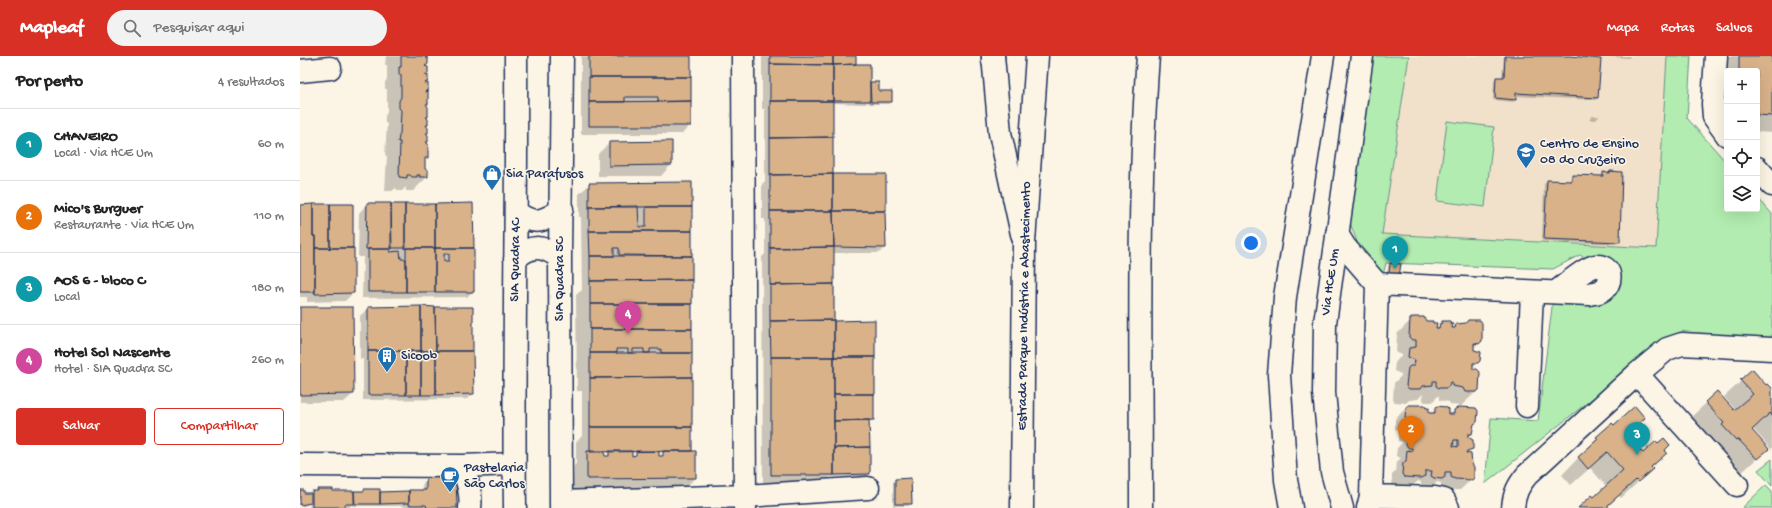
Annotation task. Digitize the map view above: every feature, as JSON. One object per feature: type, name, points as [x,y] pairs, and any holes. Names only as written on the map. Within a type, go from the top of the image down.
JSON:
[{"type":"main road","name":"SIA Quadra 4C","points":[[515,508],[515,259],[517,213],[516,56]]},
{"type":"main road","name":"SIA Quadra 5C","points":[[560,505],[562,56]]},
{"type":"main road","points":[[743,56],[745,502]]},
{"type":"main road","name":"Estrada Parque Indústria e Abastecimento","points":[[1022,508],[1024,242],[1037,56]]},
{"type":"main road","points":[[1141,508],[1139,360],[1144,103],[1148,56]]},
{"type":"main road","points":[[1291,508],[1286,480],[1279,375],[1285,297],[1323,56]]},
{"type":"main road","name":"Via HCE Um","points":[[1342,508],[1332,472],[1324,393],[1325,323],[1362,56]]},
{"type":"main road","points":[[1716,56],[1713,104],[1714,117],[1724,131]]},
{"type":"main road","points":[[993,58],[1000,133],[1024,242]]},
{"type":"main road","points":[[300,71],[330,68]]},
{"type":"main road","points":[[1760,171],[1772,185]]},
{"type":"main road","points":[[517,213],[526,219],[540,221],[550,218],[562,209]]},
{"type":"main road","points":[[1337,234],[1345,246],[1377,284],[1370,502],[1435,498],[1444,500],[1448,508]]},
{"type":"main road","points":[[515,259],[524,251],[537,248],[549,250],[560,258]]},
{"type":"main road","points":[[1377,284],[1556,292]]},
{"type":"main road","points":[[1527,406],[1532,292]]},
{"type":"main road","points":[[1513,508],[1517,486],[1527,475],[1637,374],[1667,349],[1682,344],[1772,349]]},
{"type":"main road","points":[[1637,374],[1737,485]]},
{"type":"main road","points":[[300,465],[462,466],[514,464]]},
{"type":"main road","points":[[462,466],[468,483],[471,499],[470,508]]},
{"type":"main road","points":[[1015,508],[1023,478]]},
{"type":"main road","points":[[1141,487],[1147,508]]},
{"type":"main road","points":[[560,505],[745,502],[868,488]]},
{"type":"shaded area","name":"Centro de Ensino 08 do Cruzeiro","points":[[1409,56],[1667,56],[1656,248],[1382,234]]},
{"type":"green space","points":[[1373,56],[1409,56],[1382,234],[1656,248],[1667,56],[1691,56],[1687,118],[1724,160],[1724,212],[1760,212],[1760,200],[1772,214],[1772,350],[1666,340],[1485,484],[1491,418],[1538,421],[1553,299],[1617,279],[1580,255],[1553,269],[1386,263],[1383,275],[1360,250],[1349,220]]},
{"type":"green space","points":[[1447,121],[1494,127],[1485,207],[1437,201]]},
{"type":"green space","points":[[1772,459],[1772,486],[1758,470]]},
{"type":"green space","points":[[1766,485],[1772,491],[1772,508],[1742,508]]},
{"type":"building","points":[[401,56],[428,56],[425,58],[428,58],[428,64],[425,66],[428,67],[428,73],[425,75],[428,75],[428,81],[425,83],[428,83],[428,89],[425,92],[428,91],[428,104],[426,104],[428,107],[428,117],[426,117],[428,119],[428,125],[426,125],[428,128],[428,133],[426,133],[428,135],[428,142],[426,142],[428,144],[428,158],[425,158],[425,169],[428,171],[428,177],[419,177],[420,175],[417,175],[417,177],[412,177],[407,175],[407,178],[399,177],[400,142],[398,142],[400,134],[401,110],[399,108],[399,101],[401,97],[401,75],[399,75],[399,67],[401,67]]},
{"type":"building","points":[[589,56],[691,56],[691,77],[589,77]]},
{"type":"building","points":[[770,56],[833,56],[833,65],[770,64]]},
{"type":"building","points":[[833,56],[856,56],[856,64],[833,65]]},
{"type":"building","points":[[1505,56],[1570,56],[1601,59],[1598,98],[1516,93],[1516,100],[1495,98],[1496,77],[1504,77]]},
{"type":"building","points":[[1739,56],[1772,56],[1772,116],[1760,115],[1760,68],[1739,68]]},
{"type":"building","points":[[770,64],[833,65],[833,101],[770,101]]},
{"type":"building","points":[[870,64],[870,101],[833,101],[833,65]]},
{"type":"building","points":[[589,77],[691,77],[691,101],[658,102],[658,97],[625,97],[625,102],[589,102]]},
{"type":"building","points":[[870,82],[879,82],[879,91],[892,91],[892,102],[871,102]]},
{"type":"building","points":[[691,101],[691,126],[589,126],[589,102]]},
{"type":"building","points":[[770,101],[833,101],[833,137],[770,138]]},
{"type":"building","points":[[833,137],[833,174],[770,175],[770,138]]},
{"type":"building","points":[[672,141],[672,165],[609,166],[609,142]]},
{"type":"building","points":[[1610,171],[1622,172],[1620,242],[1544,239],[1547,180],[1572,181],[1572,175],[1603,176],[1603,172],[1610,173]]},
{"type":"building","points":[[833,174],[886,174],[886,211],[833,211]]},
{"type":"building","points":[[833,174],[833,211],[770,211],[770,175]]},
{"type":"building","points":[[692,182],[692,207],[589,207],[589,183]]},
{"type":"building","points":[[367,203],[391,203],[392,249],[366,249]]},
{"type":"building","points":[[473,203],[474,248],[435,248],[435,204]]},
{"type":"building","points":[[313,204],[313,236],[315,236],[315,292],[300,292],[300,205]]},
{"type":"building","points":[[313,204],[330,204],[330,248],[315,248],[315,236],[313,236]]},
{"type":"building","points":[[330,204],[353,204],[353,248],[330,248]]},
{"type":"building","points":[[391,204],[405,204],[405,248],[391,248]]},
{"type":"building","points":[[405,204],[435,204],[435,248],[405,248]]},
{"type":"building","points":[[638,206],[639,227],[646,227],[646,207],[692,207],[692,231],[589,231],[589,207]]},
{"type":"building","points":[[770,211],[833,211],[834,247],[770,248]]},
{"type":"building","points":[[833,211],[885,211],[886,248],[834,247]]},
{"type":"building","points":[[589,231],[692,231],[692,256],[619,255],[619,248],[614,248],[614,256],[590,256]]},
{"type":"building","points":[[834,247],[834,284],[770,285],[770,248]]},
{"type":"building","points":[[315,248],[354,248],[354,293],[315,294]]},
{"type":"building","points":[[406,248],[435,248],[435,292],[406,292]]},
{"type":"building","points":[[435,248],[474,248],[474,292],[435,292]],"holes":[[[444,254],[449,254],[449,261],[444,261]]]},
{"type":"building","points":[[368,249],[390,249],[390,252],[400,251],[401,259],[406,259],[406,292],[368,292]]},
{"type":"building","points":[[590,256],[692,256],[692,280],[590,281]]},
{"type":"building","points":[[1390,263],[1401,264],[1399,276],[1389,275]]},
{"type":"building","points":[[692,280],[692,304],[590,304],[590,281]]},
{"type":"building","points":[[834,284],[834,320],[770,321],[770,285]]},
{"type":"building","points":[[590,304],[692,304],[692,329],[590,329]]},
{"type":"building","points":[[421,306],[421,351],[368,351],[368,307]]},
{"type":"building","points":[[421,306],[435,307],[436,351],[421,351]]},
{"type":"building","points":[[300,307],[353,307],[354,394],[300,395]]},
{"type":"building","points":[[435,307],[473,307],[473,351],[436,351]]},
{"type":"building","points":[[1413,317],[1424,317],[1426,321],[1433,321],[1433,323],[1437,323],[1436,328],[1439,328],[1442,321],[1450,321],[1451,324],[1453,324],[1452,328],[1455,328],[1456,324],[1466,323],[1468,320],[1480,320],[1482,323],[1482,341],[1479,344],[1474,343],[1474,350],[1481,352],[1480,361],[1478,363],[1473,363],[1473,369],[1477,369],[1480,372],[1479,390],[1476,392],[1465,392],[1463,388],[1452,386],[1452,382],[1450,382],[1447,388],[1439,388],[1436,386],[1436,381],[1433,381],[1433,385],[1423,386],[1421,389],[1409,389],[1406,386],[1408,368],[1410,366],[1414,366],[1415,360],[1408,357],[1409,348],[1416,347],[1416,340],[1412,340],[1409,337],[1410,319]]},
{"type":"building","points":[[834,320],[834,357],[771,357],[770,321]]},
{"type":"building","points":[[875,320],[875,357],[834,357],[834,321]]},
{"type":"building","points":[[590,329],[692,329],[692,353],[661,353],[661,349],[650,349],[650,353],[644,353],[644,349],[633,349],[633,353],[628,353],[628,349],[616,349],[617,353],[590,353]]},
{"type":"building","name":"Sicoob","points":[[368,351],[406,351],[406,395],[368,395]]},
{"type":"building","points":[[406,351],[408,351],[408,354],[411,353],[411,351],[421,351],[421,395],[406,395]]},
{"type":"building","points":[[421,351],[436,351],[436,395],[421,395]]},
{"type":"building","points":[[436,351],[473,351],[474,394],[436,395]]},
{"type":"building","points":[[590,353],[692,353],[692,377],[590,378]]},
{"type":"building","points":[[771,357],[834,357],[834,475],[771,475]]},
{"type":"building","points":[[834,357],[875,357],[875,394],[834,394]]},
{"type":"building","points":[[1752,369],[1766,385],[1768,384],[1772,388],[1772,416],[1770,413],[1752,430],[1769,449],[1757,459],[1722,425],[1724,423],[1705,402],[1717,391],[1734,410],[1753,394],[1740,380]]},
{"type":"building","points":[[692,377],[692,427],[590,427],[590,378]]},
{"type":"building","points":[[834,394],[874,394],[874,420],[834,421]]},
{"type":"building","points":[[1408,405],[1425,405],[1426,408],[1429,408],[1429,413],[1435,413],[1437,406],[1446,407],[1448,409],[1448,414],[1454,414],[1454,410],[1459,407],[1476,408],[1478,411],[1477,422],[1474,424],[1472,434],[1468,434],[1468,437],[1473,440],[1473,449],[1467,451],[1466,453],[1471,454],[1472,464],[1474,467],[1474,478],[1472,480],[1455,479],[1451,477],[1451,472],[1445,472],[1445,477],[1442,479],[1434,478],[1431,476],[1432,471],[1425,471],[1425,476],[1422,478],[1404,477],[1402,474],[1403,463],[1406,461],[1407,450],[1412,451],[1412,448],[1409,448],[1406,445],[1407,437],[1409,434],[1413,434],[1413,431],[1409,431],[1408,420],[1405,418],[1406,407]],"holes":[[[1454,440],[1458,440],[1458,447],[1453,446]]]},
{"type":"building","points":[[1635,406],[1645,418],[1626,435],[1643,453],[1656,441],[1658,443],[1664,438],[1670,445],[1665,450],[1667,453],[1651,467],[1653,469],[1638,482],[1636,480],[1608,505],[1608,508],[1578,508],[1592,495],[1594,497],[1623,470],[1607,452],[1588,469],[1578,457],[1598,439],[1596,437],[1612,423],[1614,425]]},
{"type":"building","points":[[869,420],[870,447],[834,448],[834,421]]},
{"type":"building","points":[[590,427],[692,427],[692,451],[590,452]]},
{"type":"building","points":[[870,447],[870,474],[834,475],[834,448]]},
{"type":"building","points":[[587,451],[604,451],[605,456],[609,456],[609,451],[632,451],[632,456],[636,455],[636,451],[659,451],[659,456],[663,456],[663,451],[696,451],[696,478],[587,479]]},
{"type":"building","points":[[448,476],[456,479],[457,508],[427,508],[426,505],[409,505],[409,490],[426,490],[426,482],[428,477]]},
{"type":"building","points":[[911,478],[912,504],[895,504],[895,479]]},
{"type":"building","points":[[317,489],[354,491],[354,504],[345,504],[345,507],[312,507],[312,491],[318,491]]},
{"type":"building","points":[[364,489],[380,489],[380,504],[355,504],[354,491],[364,491]]},
{"type":"building","points":[[300,490],[304,490],[304,493],[311,493],[311,503],[300,505]]},
{"type":"building","points":[[409,491],[409,503],[380,504],[380,492]]},
{"type":"place","name":"Centro de Ensino 08 do Cruzeiro","points":[[1526,169]]},
{"type":"place","name":"Sia Parafusos","points":[[492,191]]},
{"type":"place","name":"CHAVEIRO","points":[[1395,269]]},
{"type":"place","name":"Hotel Sol Nascente","points":[[628,334]]},
{"type":"place","name":"Sicoob","points":[[387,373]]},
{"type":"place","name":"Mico's Burguer","points":[[1411,449]]},
{"type":"place","name":"AOS 6 - bloco C","points":[[1637,455]]},
{"type":"place","name":"Pastelaria São Carlos","points":[[450,493]]}]
